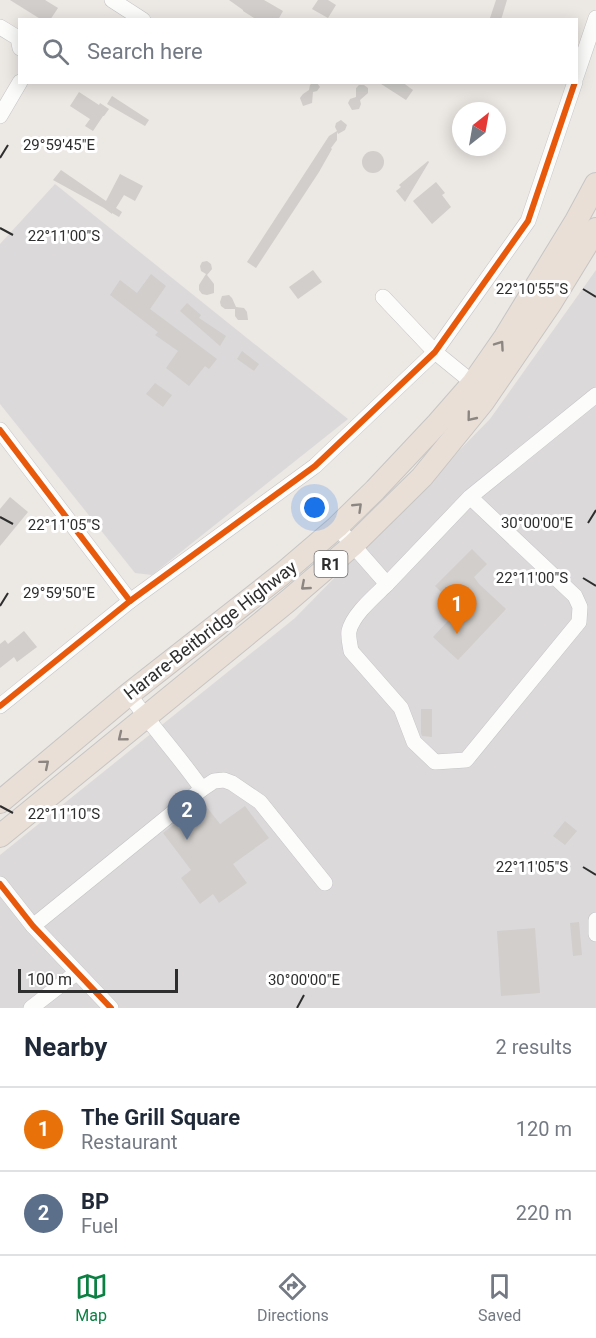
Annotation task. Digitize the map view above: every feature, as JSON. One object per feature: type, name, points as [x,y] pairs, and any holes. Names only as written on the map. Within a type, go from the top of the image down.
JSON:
[{"type":"highway","name":"Harare-Beitbridge Highway","points":[[0,837],[289,600],[353,545],[422,477],[483,402],[550,304],[590,229],[596,184]]},
{"type":"highway","name":"Harare-Beitbridge Highway","points":[[0,802],[129,694],[282,574],[337,527],[391,474],[438,423],[590,229]]},
{"type":"street","points":[[112,0],[140,18]]},
{"type":"street","points":[[578,71],[596,18]]},
{"type":"street","points":[[0,27],[18,38]]},
{"type":"street","points":[[0,116],[19,84]]},
{"type":"street","points":[[0,706],[130,602],[315,466],[435,352],[528,221],[573,84]]},
{"type":"street","points":[[383,297],[435,352],[472,382]]},
{"type":"street","points":[[470,496],[575,596],[580,607],[579,622],[466,760],[435,762],[414,742],[401,708],[351,651],[350,628],[356,616],[470,496],[596,395]]},
{"type":"street","points":[[0,430],[130,602]]},
{"type":"street","points":[[337,527],[387,584]]},
{"type":"street","points":[[129,694],[202,789]]},
{"type":"street","points":[[33,926],[214,781],[224,780],[232,783],[260,802],[325,883]]},
{"type":"street","points":[[0,884],[33,926],[111,1008]]},
{"type":"street","points":[[596,920],[596,934]]},
{"type":"street","points":[[31,1008],[76,973]]},
{"type":"shaded area","points":[[55,184],[348,419],[152,575],[135,573],[0,404],[0,244]]},
{"type":"shaded area","points":[[596,270],[596,1008],[0,1008],[0,855],[295,618],[490,419]]},
{"type":"building","points":[[10,0],[45,0],[58,8],[51,18],[39,18]]},
{"type":"building","points":[[229,0],[264,0],[283,11],[279,18],[254,18]]},
{"type":"building","points":[[318,0],[328,0],[336,5],[328,18],[312,9]]},
{"type":"building","points":[[496,0],[507,0],[502,18],[490,18]]},
{"type":"building","points":[[318,84],[320,87],[313,92],[312,103],[303,106],[300,98],[309,90],[310,85]]},
{"type":"building","points":[[381,84],[405,84],[413,90],[406,100]]},
{"type":"building","points":[[359,85],[368,88],[368,93],[360,100],[359,109],[352,110],[348,103],[350,99],[356,97],[356,88]]},
{"type":"building","points":[[79,92],[109,109],[93,131],[85,126],[90,119],[70,106]]},
{"type":"building","points":[[112,96],[149,120],[145,126],[107,104]]},
{"type":"building","points":[[341,120],[347,125],[345,130],[338,134],[337,132],[337,140],[319,172],[256,268],[247,262],[329,136],[337,131],[336,123]]},
{"type":"building","points":[[373,151],[381,154],[384,162],[381,170],[373,173],[365,170],[362,162],[365,154]]},
{"type":"building","points":[[428,161],[405,202],[396,191],[401,187],[399,185]]},
{"type":"building","points":[[61,170],[106,201],[120,174],[143,186],[135,201],[124,195],[116,208],[122,212],[119,217],[53,180]]},
{"type":"building","points":[[436,182],[445,193],[442,195],[451,207],[432,224],[413,201]]},
{"type":"building","points":[[207,261],[211,264],[212,269],[207,275],[214,284],[214,293],[207,295],[202,294],[199,285],[206,274],[201,271],[200,266],[202,262]]},
{"type":"building","points":[[313,270],[322,282],[298,299],[289,287]]},
{"type":"building","points":[[151,274],[166,286],[150,309],[217,359],[209,369],[205,366],[189,386],[166,368],[178,351],[155,335],[158,332],[110,295],[120,280],[137,293]]},
{"type":"building","points":[[229,295],[236,307],[244,308],[248,320],[238,320],[235,316],[235,309],[225,309],[221,306],[222,296]]},
{"type":"building","points":[[187,303],[201,315],[199,318],[226,336],[220,346],[180,311]]},
{"type":"building","points":[[242,351],[259,364],[254,371],[237,359]]},
{"type":"building","points":[[155,383],[172,395],[163,407],[146,394]]},
{"type":"building","points":[[10,497],[28,512],[0,546],[0,509]]},
{"type":"building","points":[[472,549],[487,564],[474,577],[506,609],[458,660],[433,637],[459,609],[435,586]]},
{"type":"building","points":[[24,631],[37,647],[17,662],[14,657],[0,668],[0,644],[5,640],[8,644]]},
{"type":"building","points":[[421,709],[432,709],[432,737],[422,736]]},
{"type":"building","points":[[203,802],[220,824],[245,806],[269,838],[233,864],[247,883],[219,903],[213,894],[200,904],[181,878],[191,870],[163,833]]},
{"type":"building","points":[[565,821],[577,831],[565,845],[553,836]]},
{"type":"building","points":[[579,922],[582,955],[573,956],[570,923]]},
{"type":"building","points":[[535,928],[540,993],[501,996],[497,931]]},
{"type":"cycle path","points":[[130,601],[315,466],[435,352],[528,221],[574,84]]},
{"type":"cycle path","points":[[0,430],[130,601],[0,706]]},
{"type":"cycle path","points":[[0,884],[33,926],[111,1008]]},
{"type":"place","name":"The Grill Square","points":[[457,634]]},
{"type":"place","name":"BP","points":[[187,840]]}]
